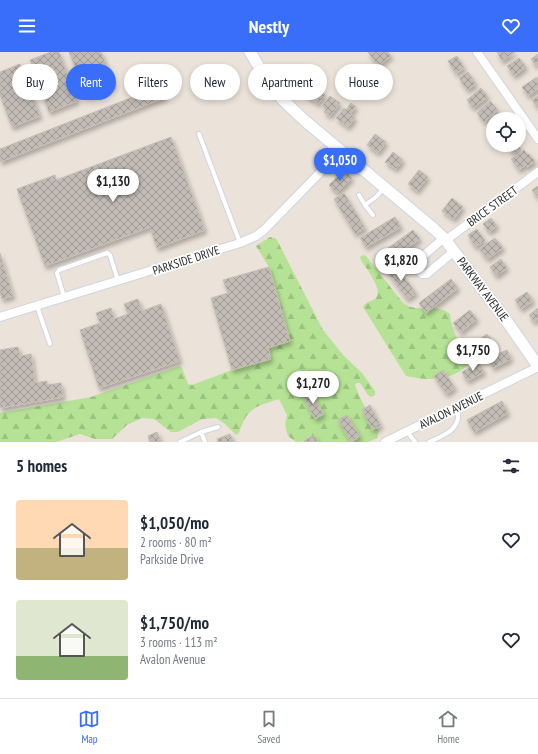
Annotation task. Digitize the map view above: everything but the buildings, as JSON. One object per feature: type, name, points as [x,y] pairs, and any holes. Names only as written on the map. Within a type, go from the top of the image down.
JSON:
[{"type":"street","name":"PARKWAY AVENUE","points":[[250,52],[270,85],[282,99],[304,120],[445,239],[506,320],[538,367]]},
{"type":"street","points":[[477,52],[538,139]]},
{"type":"street","name":"PARKSIDE DRIVE","points":[[0,317],[240,243],[256,236],[264,230],[341,151]]},
{"type":"street","name":"BRICE STREET","points":[[454,251],[427,274],[422,274],[416,266],[417,261],[445,239],[538,172]]},
{"type":"street","name":"AVALON AVENUE","points":[[385,442],[538,367]]},
{"type":"lane","points":[[199,134],[240,243]]},
{"type":"lane","points":[[365,205],[376,197],[384,187]]},
{"type":"lane","points":[[359,195],[373,215]]},
{"type":"lane","points":[[64,297],[57,273],[59,270],[107,253],[110,255],[118,281]]},
{"type":"lane","points":[[37,306],[50,344]]},
{"type":"lane","points":[[429,442],[445,434],[456,425],[459,416],[457,407]]},
{"type":"lane","points":[[180,442],[201,432],[218,427]]},
{"type":"lane","points":[[406,431],[415,442]]},
{"type":"lane","points":[[201,432],[205,442]]},
{"type":"green space","points":[[270,237],[277,240],[323,330],[343,355],[362,373],[375,391],[375,395],[371,397],[360,383],[355,385],[360,398],[379,431],[377,438],[368,442],[296,442],[288,436],[285,425],[287,415],[279,399],[253,409],[245,418],[239,433],[236,435],[225,424],[216,418],[202,419],[178,432],[171,432],[154,419],[142,418],[127,425],[112,439],[95,439],[80,434],[56,442],[0,442],[0,413],[91,397],[180,366],[188,384],[192,385],[232,370],[271,359],[268,348],[290,341],[269,267],[256,246]]},
{"type":"green space","points":[[363,255],[366,256],[403,303],[415,308],[440,309],[450,314],[454,332],[469,359],[464,368],[453,375],[434,379],[406,376],[363,307],[376,298],[378,290],[370,273],[361,260],[360,257]]}]
